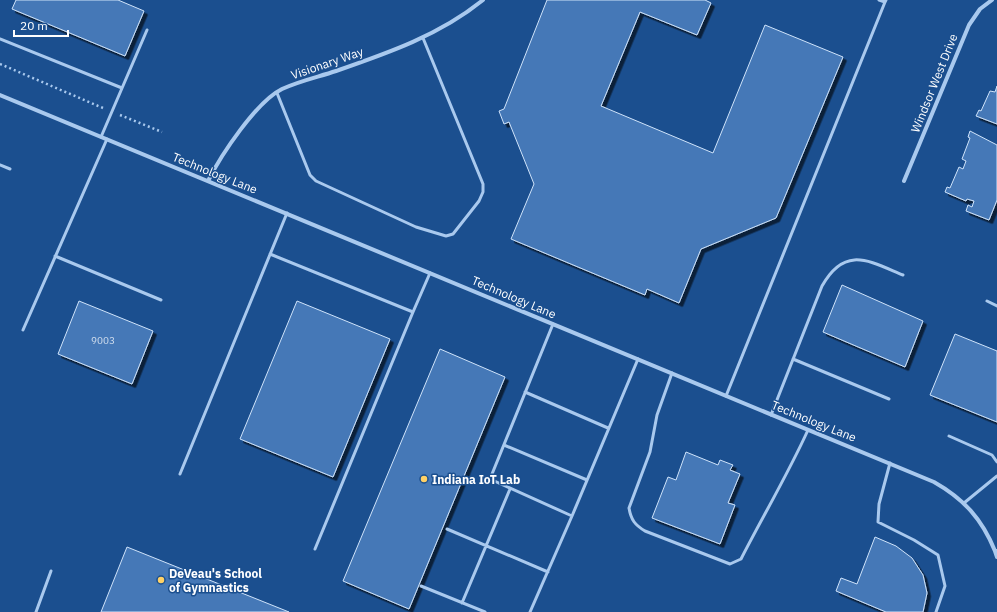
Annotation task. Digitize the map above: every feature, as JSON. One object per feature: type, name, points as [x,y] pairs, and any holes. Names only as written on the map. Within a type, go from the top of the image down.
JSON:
[{"type":"street","name":"Visionary Way","points":[[208,181],[229,144],[267,100],[281,90],[370,59],[423,38],[483,0]]},
{"type":"street","name":"Windsor West Drive","points":[[904,181],[969,25],[980,9],[992,0]]},
{"type":"street","name":"Technology Lane","points":[[0,95],[934,482],[950,491],[964,503],[980,521],[996,551],[997,557]]},
{"type":"lane","points":[[726,396],[885,1],[879,0]]},
{"type":"lane","points":[[101,137],[147,30]]},
{"type":"lane","points":[[277,93],[310,175],[316,181],[416,227],[446,236],[453,234],[479,201],[483,192],[483,184],[423,38]]},
{"type":"lane","points":[[0,39],[122,88]]},
{"type":"lane","points":[[23,330],[107,139]]},
{"type":"lane","points":[[0,165],[10,169]]},
{"type":"lane","points":[[180,474],[287,213]]},
{"type":"lane","points":[[270,254],[413,312]]},
{"type":"lane","points":[[55,256],[161,300]]},
{"type":"lane","points":[[771,415],[822,286],[829,275],[840,263],[862,259],[903,275]]},
{"type":"lane","points":[[315,549],[430,273]]},
{"type":"lane","points":[[987,301],[997,306]]},
{"type":"lane","points":[[553,324],[490,479],[572,516]]},
{"type":"lane","points":[[530,612],[638,359]]},
{"type":"lane","points":[[793,360],[889,399]]},
{"type":"lane","points":[[672,373],[657,416],[650,452],[629,508],[635,525],[645,531],[730,564],[741,559],[791,467],[808,430]]},
{"type":"lane","points":[[525,392],[608,428]]},
{"type":"lane","points":[[949,436],[992,455],[997,462]]},
{"type":"lane","points":[[504,445],[587,480]]},
{"type":"lane","points":[[890,463],[879,504],[878,522],[914,540],[938,555],[945,586],[936,612]]},
{"type":"lane","points":[[964,503],[997,476]]},
{"type":"lane","points":[[462,603],[510,488]]},
{"type":"lane","points":[[446,529],[548,572]]},
{"type":"lane","points":[[36,612],[51,571]]},
{"type":"lane","points":[[422,586],[485,612]]},
{"type":"path","points":[[0,64],[162,132]]},
{"type":"building","points":[[16,0],[118,0],[144,11],[125,56],[12,9]]},
{"type":"building","points":[[547,0],[705,0],[711,3],[697,35],[640,12],[601,106],[713,153],[765,25],[843,57],[776,218],[701,249],[679,303],[647,289],[645,295],[511,239],[534,184],[509,122],[504,124],[499,111],[504,109]]},
{"type":"building","points":[[997,86],[997,124],[976,116],[979,110],[981,111],[990,91],[995,92]]},
{"type":"building","points":[[970,131],[997,145],[997,200],[989,220],[966,211],[968,205],[972,207],[974,201],[967,199],[966,201],[945,192],[947,187],[950,188],[959,167],[963,169],[966,161],[962,159],[970,138],[968,137]]},
{"type":"building","points":[[842,285],[923,321],[905,367],[823,332]]},
{"type":"building","points":[[79,301],[153,331],[132,384],[58,354]]},
{"type":"building","points":[[297,301],[390,339],[333,477],[240,439]]},
{"type":"building","points":[[955,334],[997,351],[997,422],[930,395]]},
{"type":"building","points":[[440,349],[505,377],[409,609],[343,581]]},
{"type":"building","points":[[686,452],[718,465],[720,460],[733,465],[730,470],[740,474],[728,503],[735,505],[720,544],[652,518],[668,477],[676,480]]},
{"type":"building","points":[[875,537],[896,546],[912,558],[923,575],[927,593],[923,612],[886,612],[836,591],[841,578],[857,584]]},
{"type":"building","name":"DeVeau's School of Gymnastics","points":[[127,547],[289,612],[101,612]]},
{"type":"place","name":"Indiana IoT Lab","points":[[424,479]]},
{"type":"place","name":"DeVeau's School of Gymnastics","points":[[161,580]]}]
